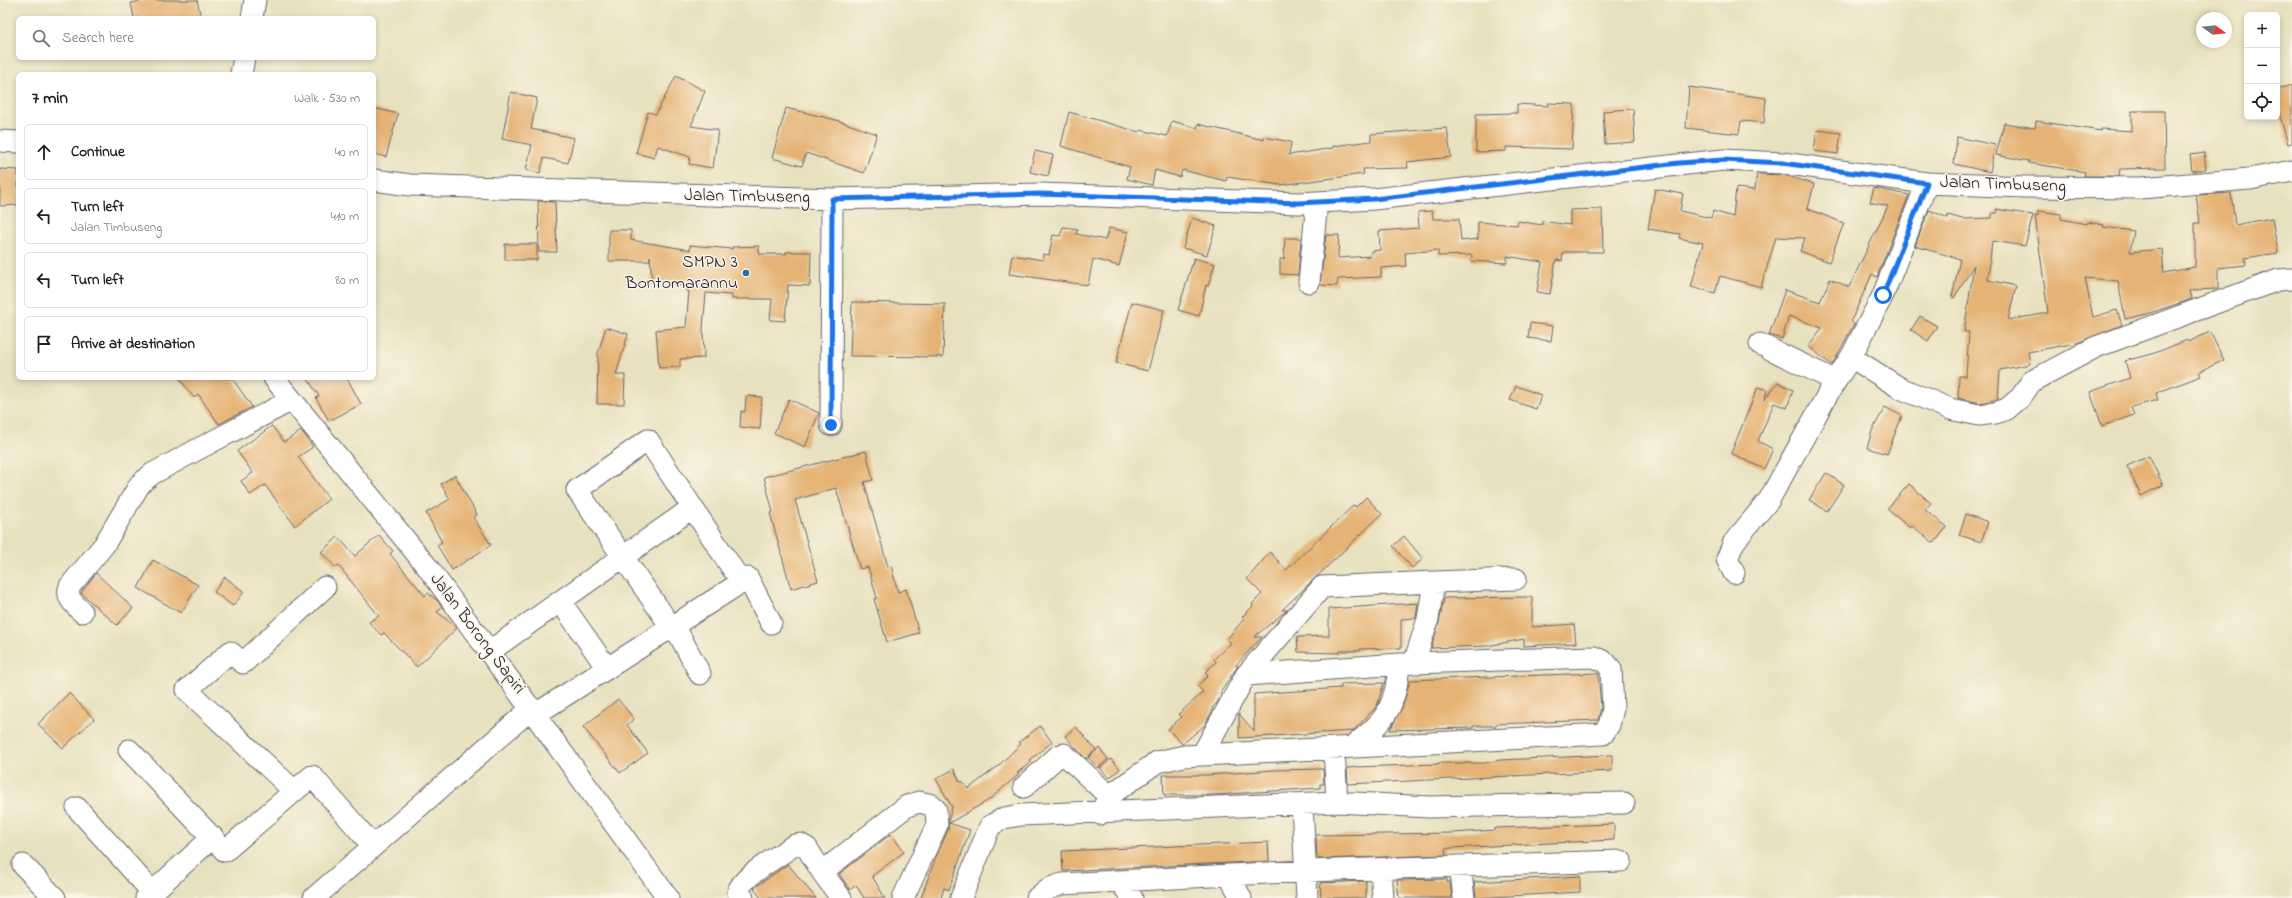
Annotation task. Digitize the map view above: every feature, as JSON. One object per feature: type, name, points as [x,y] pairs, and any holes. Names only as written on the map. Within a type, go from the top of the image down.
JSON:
[{"type":"street","points":[[252,16],[255,0]]},
{"type":"street","points":[[240,72],[244,60]]},
{"type":"street","points":[[0,141],[16,142]]},
{"type":"street","name":"Jalan Timbuseng","points":[[376,180],[426,186],[832,199],[1040,194],[1131,196],[1192,201],[1317,202],[1374,199],[1723,160],[1782,163],[1927,183],[2140,188],[2250,179],[2292,170]]},
{"type":"street","points":[[1734,573],[1727,559],[1734,542],[1769,500],[1851,357],[1883,295],[1927,183]]},
{"type":"street","points":[[831,425],[832,199]]},
{"type":"street","points":[[1309,282],[1317,202]]},
{"type":"street","points":[[1851,357],[1900,388],[1950,409],[1979,415],[1995,413],[2007,410],[2032,381],[2096,347],[2278,280],[2292,279]]},
{"type":"street","points":[[1760,344],[1836,381]]},
{"type":"street","name":"Jalan Borong Sapiri","points":[[276,380],[429,570],[534,711],[668,898]]},
{"type":"street","points":[[82,612],[69,598],[67,592],[70,586],[104,545],[140,484],[152,474],[292,400]]},
{"type":"street","points":[[700,674],[670,621],[578,490],[648,440],[734,571]]},
{"type":"street","points":[[490,651],[692,508]]},
{"type":"street","points":[[314,898],[373,846],[534,711],[670,621],[748,578],[771,623]]},
{"type":"street","points":[[1202,755],[1246,675],[1322,587],[1516,579]]},
{"type":"street","points":[[1342,748],[1367,736],[1382,720],[1393,703],[1406,663],[1428,619],[1434,582]]},
{"type":"street","points":[[294,791],[187,690],[230,652],[243,663],[325,587]]},
{"type":"street","points":[[560,601],[602,661]]},
{"type":"street","points":[[1105,805],[1157,762],[1184,756],[1603,734],[1609,725],[1613,709],[1611,669],[1605,662],[1594,656],[1406,663],[1246,675]]},
{"type":"street","points":[[1336,802],[1342,748]]},
{"type":"street","points":[[129,750],[225,850],[312,776],[373,846]]},
{"type":"street","points":[[1024,787],[1058,756],[1064,754],[1105,805]]},
{"type":"street","points":[[822,872],[907,806],[925,802],[932,805],[936,810],[937,825],[903,898]]},
{"type":"street","points":[[961,898],[990,826],[996,821],[1021,815],[1105,805],[1302,805],[1336,802],[1429,807],[1624,803]]},
{"type":"street","points":[[1302,805],[1307,898]]},
{"type":"street","points":[[77,808],[149,895],[213,837]]},
{"type":"street","points":[[743,898],[738,892],[739,887],[746,879],[797,844],[807,848],[841,898]]},
{"type":"street","points":[[1037,898],[1048,889],[1062,884],[1305,871],[1621,861]]},
{"type":"street","points":[[23,865],[55,898]]},
{"type":"street","points":[[1460,866],[1464,898]]},
{"type":"street","points":[[1381,869],[1383,898]]},
{"type":"street","points":[[1229,875],[1241,898]]},
{"type":"street","points":[[1120,881],[1132,898]]},
{"type":"building","points":[[145,0],[197,0],[201,16],[134,16],[131,3]]},
{"type":"building","points":[[676,76],[705,91],[691,126],[718,130],[713,168],[689,164],[690,157],[658,146],[654,158],[636,153],[648,112],[656,114]]},
{"type":"building","points":[[2292,85],[2292,143],[2288,144],[2280,116],[2280,88]]},
{"type":"building","points":[[1689,87],[1766,98],[1764,123],[1741,121],[1739,134],[1686,128]]},
{"type":"building","points":[[511,92],[537,98],[531,129],[574,138],[568,163],[544,158],[540,173],[526,170],[532,145],[502,139]]},
{"type":"building","points":[[1548,103],[1574,104],[1572,149],[1506,147],[1506,151],[1476,152],[1476,114],[1517,113],[1517,104],[1548,106]]},
{"type":"building","points":[[376,108],[398,114],[386,157],[376,154]]},
{"type":"building","points":[[786,108],[836,120],[877,134],[864,173],[806,153],[802,166],[772,158]]},
{"type":"building","points":[[1633,109],[1635,142],[1605,144],[1603,111]]},
{"type":"building","points":[[2132,111],[2164,111],[2165,168],[2120,169],[2119,176],[2084,176],[2085,172],[2029,163],[2029,161],[1996,155],[2004,123],[2035,128],[2036,121],[2101,131],[2101,129],[2132,131]]},
{"type":"building","points":[[1069,112],[1139,132],[1140,130],[1167,136],[1172,121],[1197,128],[1198,124],[1264,140],[1264,137],[1291,142],[1289,155],[1333,148],[1333,146],[1371,141],[1371,134],[1447,128],[1451,157],[1407,162],[1408,168],[1363,169],[1364,174],[1280,185],[1227,177],[1226,181],[1182,170],[1180,177],[1155,170],[1152,185],[1127,179],[1130,167],[1061,146]]},
{"type":"building","points":[[1817,130],[1841,133],[1838,154],[1814,151]]},
{"type":"building","points":[[1957,137],[1995,145],[1990,172],[1954,164]]},
{"type":"building","points":[[1035,151],[1053,155],[1048,176],[1030,172]]},
{"type":"building","points":[[2204,153],[2206,169],[2192,171],[2190,155]]},
{"type":"building","points":[[0,169],[16,170],[16,205],[0,206]]},
{"type":"building","points":[[1757,174],[1784,175],[1814,184],[1808,209],[1844,223],[1829,262],[1800,251],[1805,238],[1776,237],[1761,287],[1720,276],[1715,293],[1691,287],[1703,243],[1679,238],[1680,234],[1648,229],[1655,189],[1683,194],[1680,211],[1711,218],[1713,211],[1733,217],[1736,188],[1755,190]]},
{"type":"building","points":[[1874,188],[1909,195],[1877,277],[1872,274],[1851,321],[1854,324],[1832,365],[1808,346],[1822,328],[1789,316],[1782,339],[1769,335],[1785,290],[1820,302],[1830,279],[1849,287],[1888,206],[1870,202]]},
{"type":"building","points":[[2231,193],[2235,225],[2272,218],[2278,253],[2245,258],[2246,265],[2218,268],[2218,289],[2190,290],[2192,299],[2147,314],[2125,319],[2118,281],[2085,278],[2093,317],[2117,310],[2122,325],[2077,343],[2028,352],[2030,364],[2000,370],[1998,399],[1980,403],[1958,398],[1959,376],[1966,376],[1969,332],[1964,332],[1974,265],[1954,298],[1952,297],[1960,259],[1915,246],[1929,210],[1948,218],[1948,215],[1962,219],[1992,218],[1992,213],[1997,213],[1996,209],[2033,215],[2025,246],[1992,241],[1988,280],[2016,286],[2008,320],[2048,313],[2035,215],[2038,216],[2038,211],[2061,214],[2061,219],[2087,224],[2088,222],[2104,225],[2103,227],[2134,231],[2130,252],[2162,249],[2164,273],[2195,267],[2195,223],[2200,223],[2196,195]]},
{"type":"building","points":[[538,201],[555,202],[557,252],[539,252]]},
{"type":"building","points":[[1602,209],[1603,252],[1563,252],[1562,261],[1556,260],[1550,294],[1537,292],[1542,262],[1507,256],[1507,263],[1471,261],[1472,255],[1438,256],[1438,250],[1405,253],[1406,266],[1381,268],[1381,277],[1338,279],[1337,286],[1320,285],[1326,235],[1339,235],[1338,258],[1371,256],[1371,251],[1380,250],[1379,231],[1419,228],[1418,212],[1432,211],[1433,219],[1459,219],[1461,241],[1478,239],[1478,222],[1517,225],[1518,221],[1542,225],[1542,221],[1570,225],[1570,210]]},
{"type":"building","points":[[1192,218],[1216,226],[1207,255],[1183,248]]},
{"type":"building","points":[[1063,227],[1078,229],[1076,234],[1105,240],[1109,228],[1128,232],[1119,266],[1093,259],[1088,285],[1009,274],[1012,255],[1043,260],[1043,254],[1049,255],[1053,235],[1060,236]]},
{"type":"building","points":[[609,230],[631,230],[631,240],[690,250],[690,245],[732,249],[732,247],[759,246],[759,254],[811,252],[810,286],[788,285],[785,321],[770,320],[772,299],[732,299],[732,295],[706,293],[703,328],[704,358],[680,359],[680,367],[659,368],[656,330],[686,327],[689,291],[686,291],[686,286],[652,280],[650,256],[649,261],[609,261]]},
{"type":"building","points":[[1285,238],[1301,238],[1298,275],[1280,274],[1280,259],[1284,259]]},
{"type":"building","points":[[505,244],[537,244],[537,260],[505,260]]},
{"type":"building","points":[[1194,258],[1215,264],[1208,286],[1206,285],[1199,316],[1178,310]]},
{"type":"building","points":[[852,302],[945,304],[943,357],[850,356]]},
{"type":"building","points":[[1132,302],[1164,310],[1148,371],[1116,363]]},
{"type":"building","points":[[1920,316],[1937,326],[1928,341],[1911,330]]},
{"type":"building","points":[[1530,323],[1553,326],[1551,341],[1528,338]]},
{"type":"building","points":[[606,327],[628,334],[616,375],[625,375],[624,404],[597,404],[598,353]]},
{"type":"building","points":[[2210,332],[2224,360],[2199,372],[2201,376],[2156,393],[2158,400],[2131,407],[2134,415],[2102,426],[2090,392],[2130,378],[2125,361],[2155,353],[2187,340],[2188,342]]},
{"type":"building","points":[[180,380],[233,380],[252,407],[219,424],[198,394],[194,398]]},
{"type":"building","points":[[308,380],[348,380],[361,404],[329,421],[316,398],[319,396]]},
{"type":"building","points":[[1778,382],[1793,390],[1787,408],[1774,403],[1758,441],[1773,449],[1764,469],[1731,453],[1758,387],[1767,390],[1764,400]]},
{"type":"building","points":[[1516,386],[1541,395],[1536,409],[1510,400]]},
{"type":"building","points":[[746,396],[762,397],[760,429],[740,427],[741,411],[745,412]]},
{"type":"building","points":[[789,399],[819,413],[805,447],[774,433]]},
{"type":"building","points":[[1885,407],[1902,416],[1887,454],[1867,448],[1872,431]]},
{"type":"building","points":[[272,426],[284,442],[301,431],[306,436],[313,447],[298,457],[329,499],[295,526],[265,485],[250,495],[241,481],[253,473],[237,451]]},
{"type":"building","points":[[866,451],[873,480],[864,482],[888,567],[891,566],[898,592],[906,589],[919,633],[887,642],[874,599],[877,598],[868,567],[860,569],[836,488],[795,500],[818,581],[791,589],[770,513],[773,512],[764,477]]},
{"type":"building","points":[[2149,456],[2163,485],[2141,496],[2127,466]]},
{"type":"building","points":[[1826,473],[1844,485],[1827,511],[1809,500]]},
{"type":"building","points":[[455,475],[477,515],[473,517],[491,545],[452,570],[437,545],[442,542],[426,513],[450,499],[441,484]]},
{"type":"building","points":[[1909,484],[1931,503],[1925,510],[1947,527],[1934,543],[1912,526],[1910,528],[1887,509]]},
{"type":"building","points":[[1366,497],[1382,514],[1282,610],[1287,610],[1254,637],[1262,637],[1236,665],[1238,666],[1220,693],[1222,694],[1212,708],[1213,710],[1204,726],[1182,744],[1168,729],[1182,717],[1179,714],[1203,692],[1197,686],[1208,676],[1205,672],[1216,662],[1214,659],[1231,643],[1227,639],[1244,619],[1242,617],[1253,606],[1252,604],[1262,594],[1247,579],[1270,552],[1286,570],[1354,505],[1356,507]]},
{"type":"building","points":[[1966,514],[1988,522],[1981,542],[1959,535]]},
{"type":"building","points":[[379,535],[393,551],[390,554],[425,596],[428,593],[438,601],[442,607],[437,612],[457,628],[417,667],[384,633],[381,635],[369,622],[379,616],[338,565],[336,568],[321,552],[338,537],[355,556]]},
{"type":"building","points":[[1404,536],[1423,559],[1412,568],[1393,546]]},
{"type":"building","points":[[153,560],[198,585],[181,613],[138,588]]},
{"type":"building","points":[[96,573],[133,608],[117,625],[81,593]]},
{"type":"building","points":[[225,577],[244,592],[233,606],[214,592]]},
{"type":"building","points":[[1532,597],[1532,627],[1574,624],[1576,643],[1524,646],[1524,639],[1487,646],[1431,648],[1439,623],[1444,598]]},
{"type":"building","points":[[1418,603],[1416,618],[1401,619],[1401,648],[1360,649],[1360,651],[1340,651],[1340,653],[1298,652],[1297,637],[1329,636],[1329,609]]},
{"type":"building","points":[[1598,673],[1601,708],[1598,720],[1496,724],[1496,726],[1473,726],[1473,728],[1390,730],[1403,706],[1410,680]]},
{"type":"building","points":[[1384,683],[1377,706],[1353,731],[1239,738],[1239,714],[1254,731],[1254,694],[1341,688],[1341,684]]},
{"type":"building","points":[[69,693],[94,719],[63,748],[38,724]]},
{"type":"building","points":[[618,699],[634,719],[627,725],[648,753],[620,773],[583,727]]},
{"type":"building","points":[[1040,726],[1052,742],[1030,760],[1031,762],[1017,773],[1019,774],[989,800],[949,823],[970,830],[949,890],[944,888],[941,898],[921,898],[935,859],[948,830],[949,818],[952,807],[936,779],[954,769],[960,782],[962,781],[968,789],[998,766],[1021,744],[1019,742]]},
{"type":"building","points":[[1076,727],[1096,750],[1086,759],[1065,736]]},
{"type":"building","points":[[1099,748],[1108,759],[1098,768],[1088,757]]},
{"type":"building","points":[[1612,755],[1612,771],[1348,784],[1347,768],[1356,767],[1438,763],[1484,763],[1500,760]]},
{"type":"building","points":[[1111,759],[1120,769],[1109,778],[1100,768]]},
{"type":"building","points":[[1323,769],[1324,784],[1320,784],[1320,788],[1211,795],[1164,795],[1163,775],[1208,775],[1274,770]]},
{"type":"building","points":[[1614,824],[1614,840],[1450,848],[1445,849],[1446,855],[1319,859],[1317,857],[1316,835],[1454,833],[1495,830],[1495,828]]},
{"type":"building","points":[[891,834],[904,852],[872,876],[885,898],[864,898],[856,885],[850,890],[839,874]]},
{"type":"building","points":[[1268,842],[1269,861],[1063,871],[1062,851]]},
{"type":"building","points":[[788,864],[816,898],[761,898],[754,888]]},
{"type":"building","points":[[1580,876],[1580,892],[1476,898],[1474,882]]},
{"type":"building","points":[[1447,879],[1447,882],[1450,882],[1452,898],[1399,898],[1397,880]]},
{"type":"building","points":[[1366,881],[1366,898],[1321,898],[1320,883]]},
{"type":"place","name":"SMPN 3 Bontomarannu","points":[[746,273]]},
{"type":"route","points":[[831,425],[832,199],[1040,194],[1298,203],[1374,199],[1679,163],[1723,160],[1782,163],[1842,170],[1927,183],[1883,295]]}]
